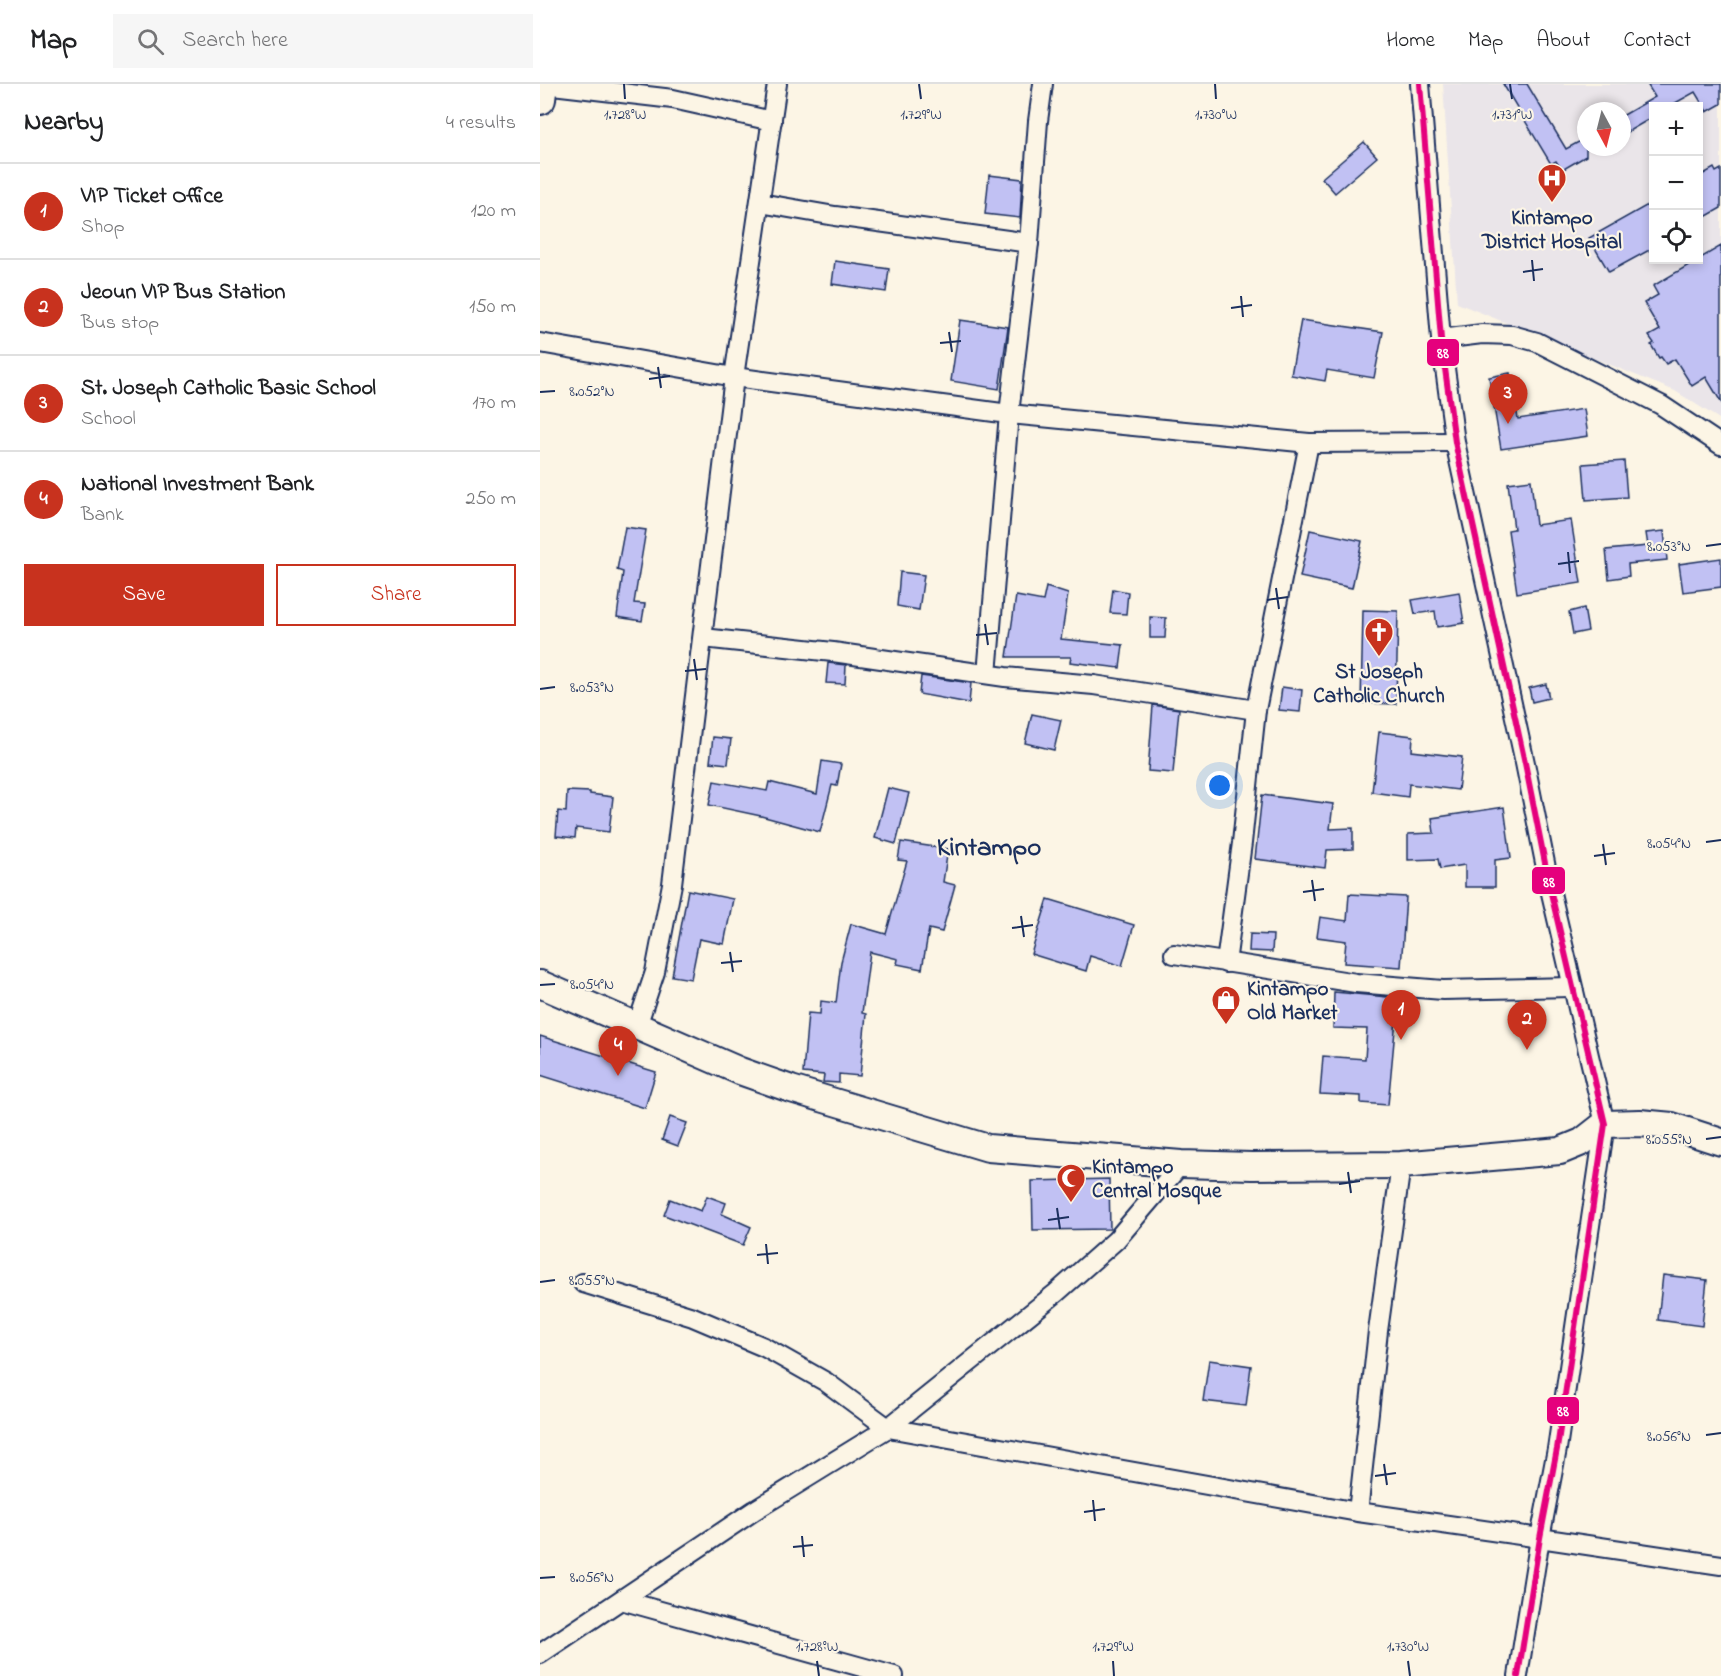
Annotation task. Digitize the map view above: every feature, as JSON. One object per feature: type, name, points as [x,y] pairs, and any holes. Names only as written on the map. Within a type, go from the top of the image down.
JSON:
[{"type":"highway","points":[[540,99],[543,84]]},
{"type":"main road","points":[[540,984],[740,1071],[988,1148],[1181,1164],[1401,1165],[1560,1151],[1582,1142],[1605,1124],[1640,1123],[1672,1126],[1721,1142]]},
{"type":"street","points":[[543,84],[673,99],[772,121]]},
{"type":"street","points":[[637,1026],[654,972],[672,884],[734,377],[777,84]]},
{"type":"street","points":[[987,674],[1009,414],[1029,243],[1043,84]]},
{"type":"street","points":[[1420,84],[1441,339],[1455,442],[1571,987],[1605,1124],[1557,1449],[1518,1676]]},
{"type":"street","points":[[760,203],[835,216],[1029,243]]},
{"type":"street","points":[[1441,339],[1502,334],[1537,342],[1661,405],[1721,445]]},
{"type":"street","points":[[540,343],[734,377],[1009,414],[1309,443],[1455,442]]},
{"type":"street","points":[[1226,963],[1256,710],[1309,443]]},
{"type":"street","points":[[703,638],[833,652],[987,674],[1094,685],[1256,710]]},
{"type":"street","points":[[1174,954],[1356,983],[1443,990],[1571,987]]},
{"type":"street","points":[[540,1654],[755,1510],[888,1428],[1056,1293],[1116,1240],[1181,1164]]},
{"type":"street","points":[[1358,1512],[1378,1331],[1401,1165]]},
{"type":"street","points":[[583,1283],[693,1317],[764,1347],[826,1382],[888,1428],[1358,1512],[1721,1566]]},
{"type":"street","points":[[621,1600],[894,1676]]},
{"type":"shaded area","name":"Kintampo District Hospital","points":[[1443,84],[1721,84],[1721,420],[1675,391],[1457,303]]},
{"type":"building","points":[[1503,84],[1527,84],[1566,149],[1577,143],[1577,156],[1586,156],[1562,170],[1556,161],[1551,164]]},
{"type":"building","points":[[1647,84],[1721,84],[1721,104],[1707,112],[1695,92],[1677,102],[1649,102],[1649,119],[1631,130],[1631,111],[1655,97]]},
{"type":"building","points":[[1364,142],[1377,157],[1335,193],[1322,178]]},
{"type":"building","points":[[1714,168],[1716,172],[1721,169],[1721,208],[1703,218],[1703,210],[1703,174]]},
{"type":"building","points":[[989,175],[1022,179],[1020,218],[985,214]]},
{"type":"building","points":[[1649,204],[1649,250],[1609,272],[1589,238]]},
{"type":"building","points":[[1721,246],[1721,402],[1706,377],[1692,386],[1675,359],[1666,364],[1661,357],[1659,358],[1651,345],[1654,343],[1649,336],[1660,330],[1644,303],[1658,295],[1653,286],[1690,264],[1703,264],[1703,257]]},
{"type":"building","points":[[835,261],[889,269],[886,292],[832,284]]},
{"type":"building","points":[[960,320],[1008,327],[999,389],[951,381]]},
{"type":"building","points":[[1301,320],[1383,332],[1374,378],[1327,370],[1325,381],[1291,375]]},
{"type":"building","points":[[1510,373],[1518,419],[1584,409],[1588,436],[1501,449],[1489,377]]},
{"type":"building","points":[[1624,461],[1627,497],[1586,500],[1583,464]]},
{"type":"building","points":[[1531,480],[1536,525],[1571,520],[1581,583],[1517,593],[1508,530],[1514,529],[1508,483]]},
{"type":"building","points":[[625,527],[646,530],[634,603],[645,604],[642,621],[617,617],[623,572],[617,570]]},
{"type":"building","points":[[1310,530],[1362,541],[1352,588],[1300,577]]},
{"type":"building","points":[[1664,531],[1667,560],[1628,564],[1629,576],[1609,579],[1606,550],[1648,546],[1646,533]]},
{"type":"building","points":[[1721,558],[1721,587],[1683,592],[1679,564]]},
{"type":"building","points":[[900,572],[924,575],[919,610],[897,606]]},
{"type":"building","points":[[1046,587],[1068,594],[1061,639],[1123,645],[1120,668],[1070,662],[1071,657],[1007,657],[1016,596],[1043,601]]},
{"type":"building","points":[[1113,589],[1128,592],[1126,614],[1110,613]]},
{"type":"building","points":[[1459,592],[1464,623],[1437,627],[1435,611],[1415,614],[1412,600]]},
{"type":"building","points":[[1584,608],[1588,631],[1573,634],[1569,612]]},
{"type":"building","name":"St Joseph Catholic Church","points":[[1363,610],[1398,611],[1396,704],[1361,703]]},
{"type":"building","points":[[1150,617],[1166,618],[1165,638],[1150,638]]},
{"type":"building","points":[[828,663],[846,665],[845,684],[826,683]]},
{"type":"building","points":[[921,676],[971,683],[969,703],[919,694]]},
{"type":"building","points":[[1546,684],[1549,698],[1532,702],[1529,688]]},
{"type":"building","points":[[1282,687],[1302,690],[1300,712],[1279,710]]},
{"type":"building","points":[[1153,705],[1179,709],[1173,773],[1148,771]]},
{"type":"building","points":[[1032,714],[1061,720],[1054,750],[1025,743]]},
{"type":"building","points":[[1379,732],[1413,736],[1412,751],[1462,757],[1458,790],[1409,784],[1408,797],[1372,792]]},
{"type":"building","points":[[713,737],[731,739],[728,764],[710,762]]},
{"type":"building","points":[[822,761],[841,764],[837,786],[832,785],[820,832],[709,805],[714,781],[767,791],[769,782],[817,794]]},
{"type":"building","points":[[888,788],[909,793],[896,844],[875,838]]},
{"type":"building","points":[[567,791],[590,792],[590,794],[613,797],[609,832],[576,828],[575,838],[556,836],[558,811],[566,812]]},
{"type":"building","points":[[1262,795],[1333,804],[1330,829],[1353,828],[1353,849],[1327,850],[1325,868],[1255,859]]},
{"type":"building","points":[[1504,807],[1511,858],[1495,860],[1495,887],[1465,887],[1465,865],[1440,869],[1438,859],[1408,860],[1408,834],[1434,833],[1432,818]]},
{"type":"building","points":[[901,842],[948,849],[943,882],[955,885],[942,932],[929,929],[922,969],[897,964],[898,959],[870,952],[862,1013],[866,1014],[860,1076],[839,1074],[839,1083],[823,1082],[824,1075],[803,1073],[808,1013],[820,1014],[821,1001],[836,1003],[841,962],[851,924],[886,934],[907,861],[898,860]]},
{"type":"building","points":[[688,890],[733,899],[724,944],[699,939],[691,979],[672,976]]},
{"type":"building","points":[[1349,894],[1406,897],[1401,967],[1344,963],[1346,941],[1317,937],[1320,917],[1347,921]]},
{"type":"building","points":[[1048,899],[1134,925],[1122,966],[1090,956],[1086,971],[1031,954]]},
{"type":"building","points":[[1250,934],[1273,935],[1272,952],[1249,951]]},
{"type":"building","points":[[1334,992],[1398,998],[1388,1105],[1361,1103],[1361,1096],[1320,1094],[1323,1056],[1365,1059],[1367,1029],[1333,1028]]},
{"type":"building","points":[[540,1036],[656,1072],[645,1108],[540,1075]]},
{"type":"building","points":[[670,1117],[687,1123],[678,1146],[662,1140]]},
{"type":"building","points":[[1109,1179],[1110,1229],[1033,1230],[1032,1181]]},
{"type":"building","points":[[707,1196],[726,1203],[722,1214],[751,1227],[743,1245],[664,1215],[670,1199],[701,1211]]},
{"type":"building","points":[[1663,1275],[1707,1280],[1702,1326],[1658,1320]]},
{"type":"building","points":[[1209,1360],[1251,1366],[1246,1406],[1203,1401]]},
{"type":"transit line","name":"88","points":[[1420,84],[1441,339],[1455,442],[1551,893],[1605,1124],[1557,1449],[1518,1676]]},
{"type":"place","name":"Kintampo District Hospital","points":[[1552,204]]},
{"type":"place","name":"St. Joseph Catholic Basic School","points":[[1508,424]]},
{"type":"place","name":"St Joseph Catholic Church","points":[[1379,658]]},
{"type":"place","name":"Kintampo Old Market","points":[[1226,1026]]},
{"type":"place","name":"VIP Ticket Office","points":[[1401,1040]]},
{"type":"place","name":"Jeoun VIP Bus Station","points":[[1527,1050]]},
{"type":"place","name":"National Investment Bank","points":[[618,1076]]},
{"type":"place","name":"Kintampo Central Mosque","points":[[1071,1204]]},
{"type":"district","name":"Kintampo","points":[[989,846]]}]
